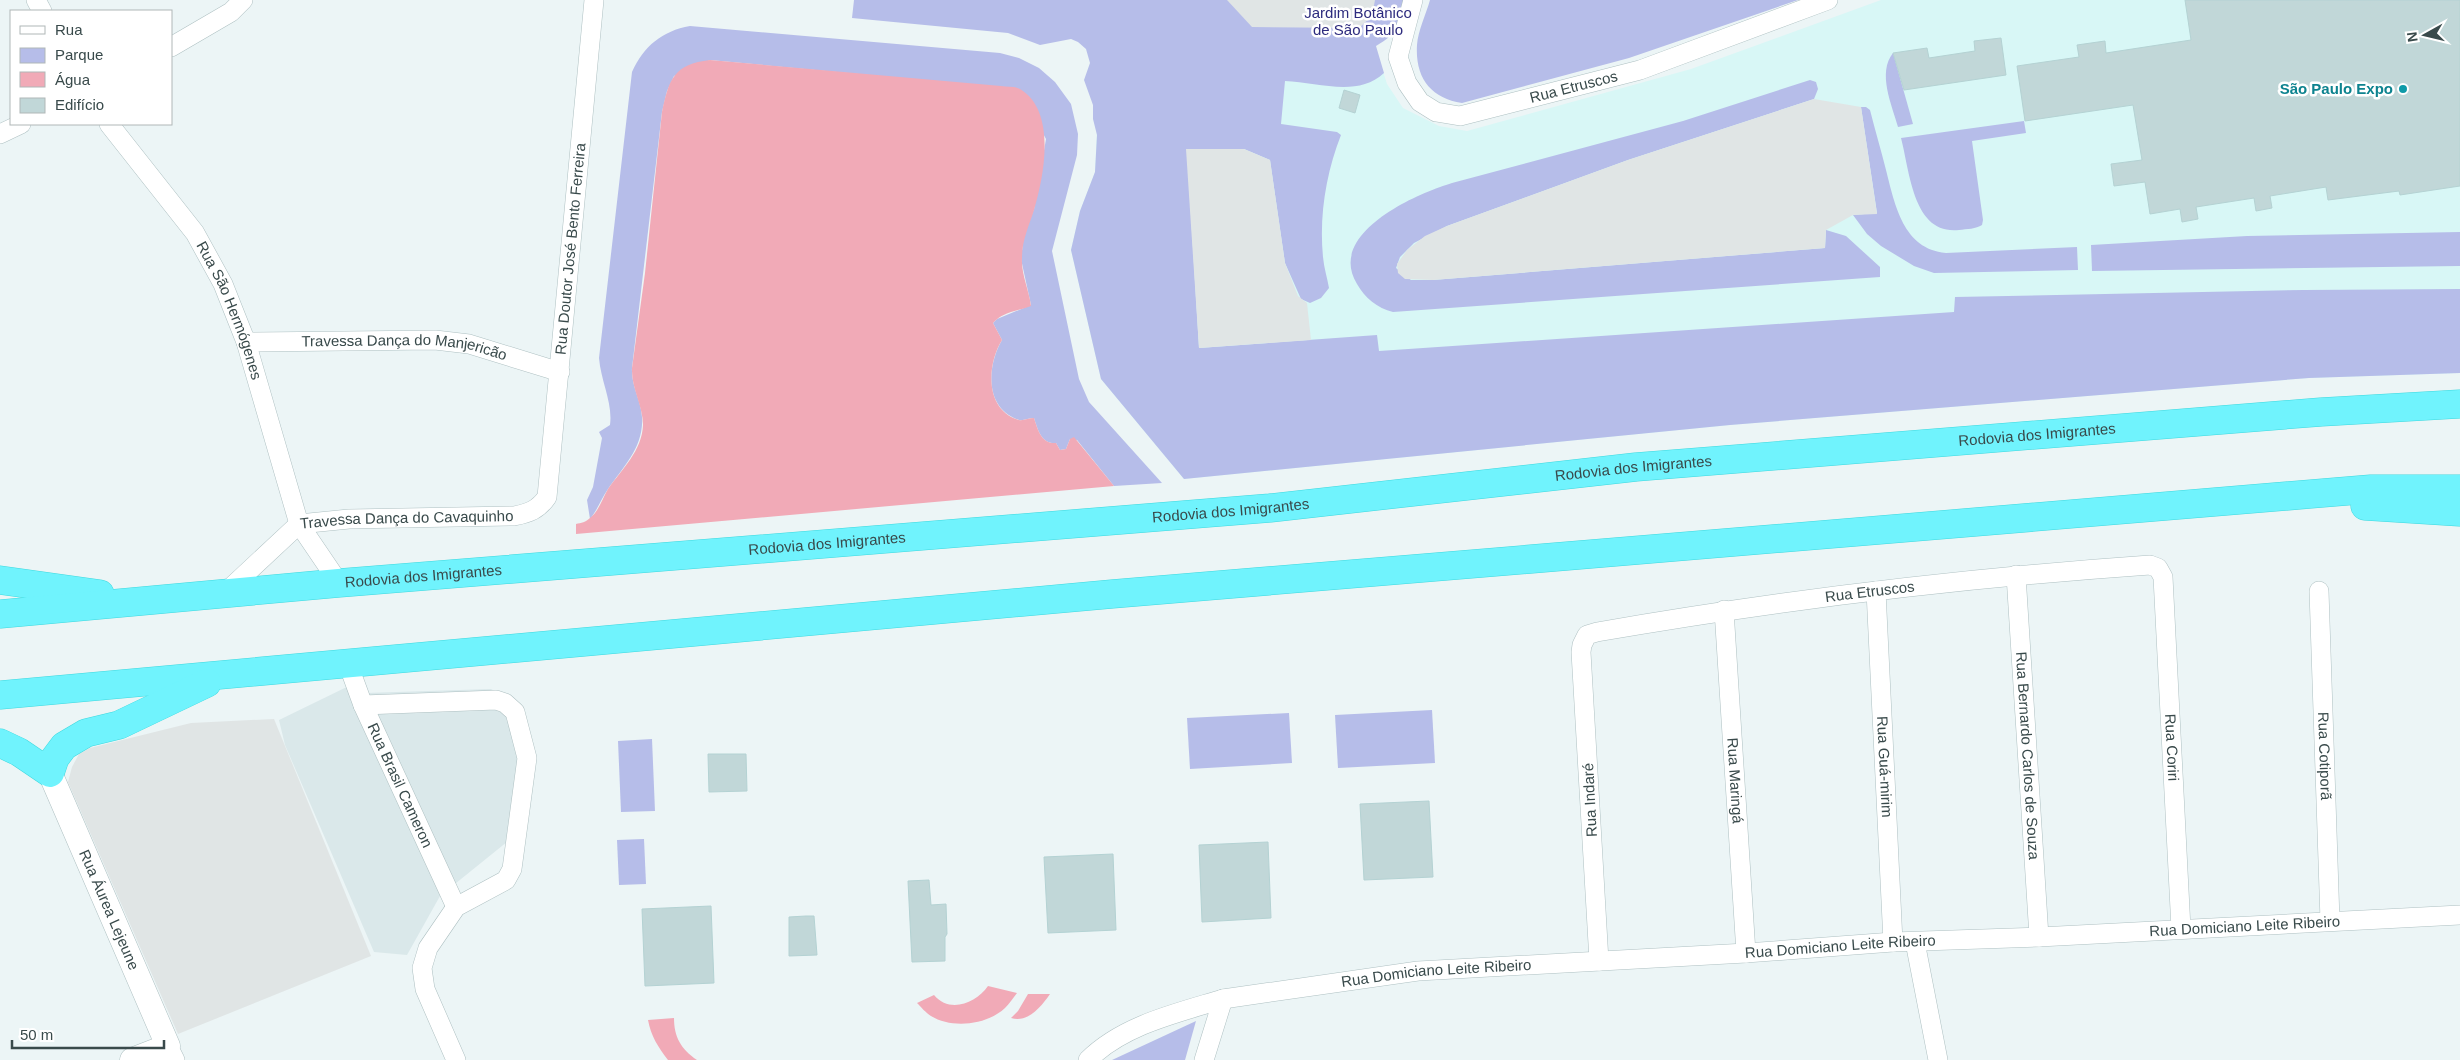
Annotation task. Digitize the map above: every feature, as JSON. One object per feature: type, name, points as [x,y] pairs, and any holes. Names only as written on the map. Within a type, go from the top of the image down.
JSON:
[{"type":"highway","name":"Rodovia dos Imigrantes","points":[[0,614],[339,583],[1270,508],[1636,466],[2320,412],[2460,404]]},
{"type":"highway","points":[[0,695],[1122,593],[2371,489],[2460,489]]},
{"type":"highway","points":[[2262,498],[2460,512]]},
{"type":"highway","points":[[0,580],[139,601]]},
{"type":"highway","points":[[0,743],[18,752],[50,773],[55,758],[64,746],[86,733],[118,725],[224,675]]},
{"type":"street","points":[[172,46],[231,12],[244,0]]},
{"type":"street","name":"Rua Doutor José Bento Ferreira","points":[[547,497],[594,0]]},
{"type":"street","name":"Rua Etruscos","points":[[1413,0],[1398,57],[1407,83],[1420,102],[1436,112],[1460,116],[1640,70],[1828,0]]},
{"type":"street","points":[[0,134],[19,125]]},
{"type":"street","name":"Rua São Hermógenes","points":[[110,125],[194,233],[223,284],[246,342],[300,524],[339,583]]},
{"type":"street","name":"Travessa Dança do Manjericão","points":[[246,342],[435,340],[469,344],[560,372]]},
{"type":"street","name":"Travessa Dança do Cavaquinho","points":[[225,593],[300,524],[349,519],[514,516],[528,514],[539,508],[547,497]]},
{"type":"street","name":"Rua Etruscos","points":[[1584,639],[1587,635],[1597,632],[1724,610],[1876,591],[2016,575],[2150,565],[2158,568]]},
{"type":"street","name":"Rua Coriri","points":[[2158,568],[2164,577],[2180,929]]},
{"type":"street","name":"Rua Bernardo Carlos de Souza","points":[[2016,575],[2039,937]]},
{"type":"street","name":"Rua Guá-mirim","points":[[1876,591],[1893,942]]},
{"type":"street","name":"Rua Cotiporã","points":[[2319,591],[2330,921]]},
{"type":"street","name":"Rua Maringá","points":[[1724,610],[1746,953]]},
{"type":"street","name":"Rua Indaré","points":[[1584,639],[1581,652],[1599,961]]},
{"type":"street","name":"Rua Brasil Cameron","points":[[348,664],[363,705],[456,907]]},
{"type":"street","points":[[363,705],[496,700],[512,708],[518,718],[527,758],[512,870],[506,880],[456,907],[428,948],[422,968],[425,989],[456,1060]]},
{"type":"street","name":"Rua Áurea Lejeune","points":[[50,773],[171,1053]]},
{"type":"street","name":"Rua Domiciano Leite Ribeiro","points":[[1088,1060],[1101,1047],[1152,1021],[1223,999],[1418,971],[1746,953],[1893,942],[2039,937],[2460,915]]},
{"type":"street","points":[[1915,942],[1938,1060]]},
{"type":"street","points":[[1204,1060],[1223,999]]},
{"type":"street","points":[[132,1060],[171,1053]]},
{"type":"shaded area","points":[[1227,0],[1375,0],[1372,16],[1359,28],[1252,27]]},
{"type":"shaded area","name":"São Paulo Expo","points":[[1881,0],[2460,0],[2460,373],[2309,378],[1730,425],[1184,479],[1101,379],[1071,250],[1080,211],[1095,172],[1101,45],[1375,46],[1387,84],[1403,108],[1439,126],[1467,131],[1691,69]]},
{"type":"shaded area","points":[[1814,99],[1861,107],[1877,214],[1853,215],[1826,230],[1825,248],[1433,280],[1405,279],[1398,273],[1397,264],[1407,250],[1425,236],[1447,226],[1628,160]]},
{"type":"shaded area","points":[[1186,149],[1244,149],[1270,160],[1285,263],[1298,296],[1307,303],[1311,340],[1199,348]]},
{"type":"shaded area","points":[[357,682],[365,693],[491,689],[519,705],[523,720],[512,838],[440,896],[407,955],[374,952],[285,745],[279,720]]},
{"type":"shaded area","points":[[274,719],[371,956],[178,1034],[68,782],[72,767],[79,754],[90,748],[191,723]]},
{"type":"green space","name":"Jardim Botânico de São Paulo","points":[[854,0],[1405,0],[1397,28],[1389,37],[1376,46],[1384,73],[1373,81],[1350,87],[1337,87],[1285,81],[1281,124],[1337,132],[1341,135],[1331,164],[1323,210],[1323,261],[1329,288],[1321,298],[1310,303],[1301,299],[1285,263],[1270,160],[1244,149],[1187,149],[1199,348],[1377,335],[1379,351],[1954,312],[1955,297],[2460,289],[2460,373],[2309,378],[1730,425],[1184,479],[1101,379],[1071,250],[1080,211],[1095,172],[1097,135],[1093,119],[1093,105],[1084,80],[1090,63],[1086,49],[1071,39],[1040,45],[1008,33],[852,18]]},
{"type":"green space","points":[[1430,0],[1798,0],[1629,58],[1462,103],[1451,100],[1434,91],[1422,77],[1417,57],[1417,45],[1420,28]]},
{"type":"green space","points":[[690,26],[1000,53],[1019,58],[1039,68],[1055,82],[1071,104],[1078,134],[1077,155],[1052,251],[1079,379],[1089,402],[1162,483],[1114,486],[1077,440],[1070,439],[1066,449],[1060,450],[1056,443],[1051,443],[1044,439],[1034,418],[1019,420],[1008,414],[999,406],[994,396],[992,385],[993,362],[1002,340],[993,323],[997,319],[1031,305],[1021,259],[1024,234],[1034,209],[1046,139],[1019,89],[710,60],[674,76],[667,91],[662,112],[632,368],[633,381],[642,417],[642,428],[640,438],[631,456],[590,519],[587,500],[593,487],[602,438],[599,432],[610,425],[610,409],[599,358],[632,72],[642,55],[655,41],[680,28]]},
{"type":"green space","points":[[1893,53],[1913,124],[1898,127],[1886,79],[1888,61]]},
{"type":"green space","points":[[1810,80],[1816,82],[1818,89],[1814,99],[1628,160],[1447,226],[1414,243],[1400,257],[1396,268],[1411,280],[1433,280],[1825,248],[1826,230],[1846,236],[1880,267],[1880,277],[1393,312],[1372,302],[1357,284],[1351,266],[1354,249],[1364,233],[1379,219],[1417,196],[1452,183],[1683,121]]},
{"type":"green space","points":[[1861,107],[1866,107],[1870,110],[1893,197],[1903,223],[1910,234],[1920,243],[1931,250],[1946,253],[2077,247],[2078,270],[1934,273],[1914,266],[1881,246],[1867,234],[1853,215],[1877,213]]},
{"type":"green space","points":[[2024,121],[2026,133],[1972,141],[1983,220],[1982,225],[1959,230],[1944,229],[1932,223],[1916,199],[1901,138]]},
{"type":"green space","points":[[2460,232],[2460,266],[2092,271],[2091,245],[2247,236]]},
{"type":"green space","points":[[1432,710],[1435,763],[1338,768],[1335,715]]},
{"type":"green space","points":[[1289,713],[1292,763],[1190,769],[1187,718]]},
{"type":"green space","points":[[652,739],[655,811],[621,812],[618,741]]},
{"type":"green space","points":[[644,839],[646,884],[619,885],[617,840]]},
{"type":"green space","points":[[1196,1021],[1185,1060],[1112,1060]]},
{"type":"water","points":[[710,60],[1013,87],[1020,89],[1032,99],[1039,112],[1045,145],[1038,196],[1022,251],[1022,264],[1031,306],[1006,314],[993,323],[1002,340],[993,361],[992,385],[994,397],[999,407],[1008,415],[1019,420],[1034,418],[1044,439],[1051,443],[1056,443],[1060,450],[1066,449],[1070,439],[1074,437],[1114,486],[576,534],[576,524],[587,520],[596,512],[608,489],[635,451],[642,434],[641,410],[633,383],[632,368],[645,273],[662,112],[667,91],[675,75],[688,65]]},
{"type":"water","points":[[988,986],[1017,993],[998,1014],[979,1021],[959,1024],[949,1023],[929,1015],[917,1003],[934,995],[940,1001],[948,1004],[962,1004],[977,997]]},
{"type":"water","points":[[1028,994],[1050,994],[1034,1013],[1023,1018],[1011,1018],[1018,1011]]},
{"type":"water","points":[[674,1018],[677,1037],[683,1047],[697,1060],[668,1060],[655,1041],[648,1020]]},
{"type":"building","points":[[2185,0],[2460,0],[2460,186],[2400,195],[2399,191],[2328,200],[2326,187],[2270,196],[2272,208],[2256,211],[2254,198],[2196,207],[2198,219],[2182,222],[2180,209],[2150,214],[2145,182],[2114,186],[2111,164],[2142,160],[2133,105],[2025,121],[2017,66],[2079,57],[2077,45],[2105,41],[2106,53],[2191,40]]},
{"type":"building","points":[[2001,38],[2006,75],[1904,90],[1893,53],[1927,48],[1929,58],[1975,51],[1974,41]]},
{"type":"building","points":[[1344,90],[1360,95],[1355,113],[1339,108]]},
{"type":"building","points":[[708,754],[746,754],[747,791],[709,792]]},
{"type":"building","points":[[1429,801],[1433,877],[1364,880],[1360,804]]},
{"type":"building","points":[[1268,842],[1271,918],[1202,922],[1199,845]]},
{"type":"building","points":[[1113,854],[1116,930],[1048,933],[1044,857]]},
{"type":"building","points":[[929,880],[931,905],[946,904],[947,934],[945,937],[945,961],[912,962],[908,881]]},
{"type":"building","points":[[711,906],[714,983],[645,986],[642,909]]},
{"type":"building","points":[[814,916],[817,955],[789,956],[789,917]]},
{"type":"place","name":"São Paulo Expo","points":[[2403,89]]}]
